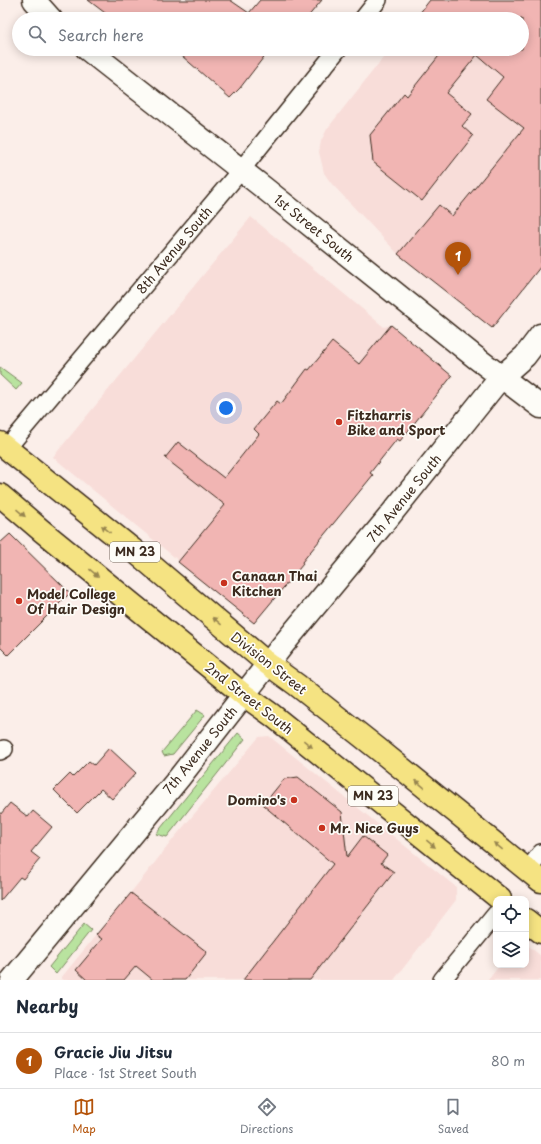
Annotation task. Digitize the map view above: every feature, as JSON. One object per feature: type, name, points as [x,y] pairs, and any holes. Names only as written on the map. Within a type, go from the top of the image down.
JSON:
[{"type":"highway","name":"Division Street","points":[[4,446],[132,549],[268,664],[378,749],[534,876]]},
{"type":"highway","name":"2nd Street South","points":[[0,495],[59,545],[244,695],[272,715],[496,896]]},
{"type":"highway","points":[[529,922],[541,932]]},
{"type":"street","points":[[34,0],[45,12]]},
{"type":"street","points":[[369,12],[378,0]]},
{"type":"street","name":"1st Street South","points":[[96,56],[501,377],[541,407]]},
{"type":"street","name":"8th Avenue South","points":[[4,446],[241,170],[332,56]]},
{"type":"street","name":"7th Avenue South","points":[[12,980],[179,778],[268,664],[501,377],[525,356],[541,335]]},
{"type":"street","points":[[534,876],[541,853]]},
{"type":"street","points":[[442,980],[493,918]]},
{"type":"shaded area","points":[[430,0],[541,0],[541,266],[492,328],[398,254],[331,183],[324,173],[319,152],[321,141],[327,129],[384,56],[529,56],[529,12],[421,12]]},
{"type":"shaded area","points":[[251,217],[384,327],[391,325],[452,376],[400,441],[397,439],[370,473],[373,475],[310,552],[303,564],[254,623],[53,457]]},
{"type":"shaded area","points":[[269,736],[456,887],[456,900],[394,980],[64,980],[61,978],[174,838],[259,737]]},
{"type":"shaded area","points":[[529,946],[541,956],[541,980],[488,980],[498,968],[529,968]]},
{"type":"green space","points":[[0,367],[22,383],[16,390],[0,375]]},
{"type":"green space","points":[[197,710],[205,715],[173,754],[164,756],[162,752]]},
{"type":"green space","points":[[238,733],[245,739],[167,837],[156,834]]},
{"type":"green space","points":[[84,924],[91,930],[56,974],[49,967]]},
{"type":"building","points":[[88,0],[230,0],[248,12],[104,12]]},
{"type":"building","points":[[260,0],[322,0],[312,12],[250,12]]},
{"type":"building","points":[[430,0],[541,0],[541,266],[492,328],[398,254],[439,205],[452,216],[524,128],[486,99],[503,77],[478,56],[529,56],[529,12],[421,12]]},
{"type":"building","points":[[182,56],[265,56],[240,88],[230,98]]},
{"type":"building","points":[[439,56],[476,56],[446,93],[472,114],[462,126],[473,136],[422,201],[373,162],[370,135],[404,93],[407,96]]},
{"type":"building","points":[[391,325],[452,376],[400,441],[397,439],[370,473],[373,475],[302,562],[303,564],[254,623],[178,562],[225,505],[165,458],[178,442],[224,478],[259,434],[254,429],[277,401],[281,404],[307,369],[309,370],[332,342],[359,364]]},
{"type":"building","points":[[10,534],[70,593],[8,655],[0,647],[0,543]]},
{"type":"building","points":[[109,748],[136,773],[112,799],[101,789],[77,813],[54,790],[70,774],[73,777],[89,761],[94,765]]},
{"type":"building","points":[[298,777],[342,812],[347,857],[363,836],[387,855],[381,863],[394,872],[310,980],[243,980],[333,864],[263,805],[284,779]]},
{"type":"building","points":[[10,803],[28,817],[33,811],[52,827],[31,852],[40,859],[23,879],[20,877],[0,901],[0,815]]},
{"type":"building","points":[[131,893],[207,952],[185,980],[153,980],[136,966],[124,980],[87,980],[76,970],[102,939],[96,935]]},
{"type":"place","name":"Gracie Jiu Jitsu","points":[[458,275]]},
{"type":"place","name":"Fitzharris Bike and Sport","points":[[339,422]]},
{"type":"place","name":"Canaan Thai Kitchen","points":[[224,583]]},
{"type":"place","name":"Model College Of Hair Design","points":[[19,601]]},
{"type":"place","name":"Domino's","points":[[294,800]]},
{"type":"place","name":"Mr. Nice Guys","points":[[322,828]]}]
